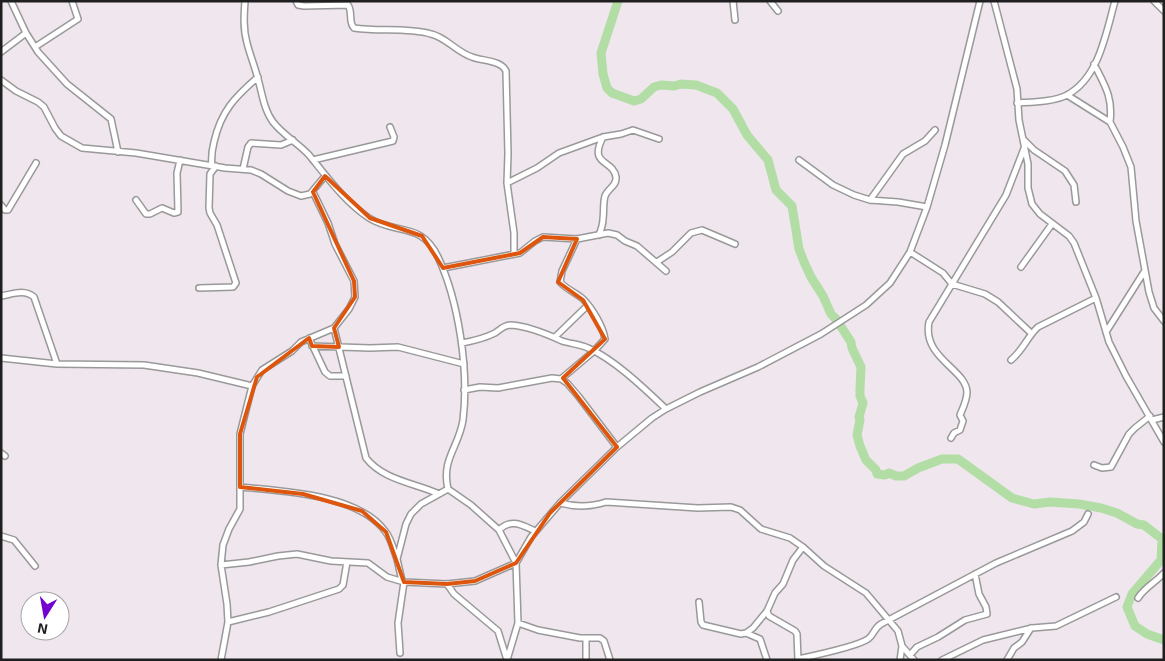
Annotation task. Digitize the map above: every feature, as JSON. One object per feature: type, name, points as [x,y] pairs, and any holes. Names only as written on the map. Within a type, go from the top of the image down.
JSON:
[{"type":"street","points":[[12,1],[26,33],[35,47],[67,84],[111,119],[118,152]]},
{"type":"street","points":[[35,47],[78,19],[72,1]]},
{"type":"street","points":[[245,1],[246,42],[270,118],[313,160],[325,176],[370,218],[383,224],[418,233],[422,236],[432,248],[442,268],[462,343],[464,364],[463,421],[445,476],[448,489],[471,505],[499,530],[516,563],[518,623],[507,660]]},
{"type":"street","points":[[296,1],[298,5],[304,6],[348,6],[351,10],[351,25],[354,28],[395,30],[439,36],[464,54],[504,67],[506,71],[507,183],[514,232],[514,254]]},
{"type":"street","points":[[733,1],[735,20]]},
{"type":"street","points":[[770,1],[778,11]]},
{"type":"street","points":[[221,565],[297,554],[347,562],[368,563],[387,577],[403,581],[447,584],[475,581],[516,563],[536,531],[560,503],[617,448],[666,409],[758,367],[821,334],[866,305],[890,283],[910,252],[927,208],[945,144],[980,1]]},
{"type":"street","points":[[994,1],[1017,89],[1017,103],[1028,164],[1028,188],[1032,204],[1040,214],[1069,236],[1074,243],[1096,298],[1106,333],[1116,358],[1164,442]]},
{"type":"street","points":[[1017,103],[1067,95],[1083,82],[1103,47],[1115,1]]},
{"type":"street","points":[[1154,1],[1164,11]]},
{"type":"street","points":[[1,52],[26,33]]},
{"type":"street","points":[[1094,64],[1110,98],[1112,110],[1110,122]]},
{"type":"street","points":[[199,288],[234,287],[236,283],[218,225],[210,213],[210,174],[214,166],[213,147],[221,118],[235,98],[258,77]]},
{"type":"street","points":[[1,80],[16,91],[41,104],[61,136],[75,145],[88,149],[136,153],[254,171],[297,195],[308,195],[313,192],[325,176]]},
{"type":"street","points":[[1067,95],[1110,122],[1123,147],[1131,167],[1136,221],[1145,272],[1154,308],[1164,321]]},
{"type":"street","points":[[313,160],[392,141],[394,137],[390,128]]},
{"type":"street","points":[[507,183],[559,153],[603,137],[633,130],[659,139]]},
{"type":"street","points":[[870,200],[903,154],[925,141],[935,130]]},
{"type":"street","points":[[599,235],[603,222],[605,197],[614,185],[616,178],[615,173],[603,162],[598,154],[599,145],[603,137]]},
{"type":"street","points":[[243,169],[248,147],[251,143],[281,145],[293,140]]},
{"type":"street","points":[[1024,142],[1069,176],[1074,185],[1076,202]]},
{"type":"street","points":[[951,438],[954,433],[960,430],[963,422],[960,415],[967,394],[966,388],[937,353],[929,338],[930,322],[1006,195],[1024,142]]},
{"type":"street","points":[[136,200],[146,214],[150,214],[159,208],[174,213],[178,212],[177,173],[180,160]]},
{"type":"street","points":[[800,160],[833,185],[854,195],[870,200],[898,202],[927,208]]},
{"type":"street","points":[[1,205],[4,210],[8,210],[36,164]]},
{"type":"street","points":[[221,660],[228,622],[221,565],[223,545],[240,509],[240,434],[252,386],[262,370],[292,351],[301,342],[334,328],[350,309],[355,297],[354,281],[335,244],[328,223],[313,192]]},
{"type":"street","points":[[1021,267],[1052,224]]},
{"type":"street","points":[[657,262],[672,252],[692,233],[702,230],[735,244]]},
{"type":"street","points":[[442,268],[514,254],[524,250],[543,237],[577,239],[608,233],[637,246],[666,271]]},
{"type":"street","points":[[561,379],[603,342],[604,336],[593,313],[583,300],[561,284],[559,279],[577,239]]},
{"type":"street","points":[[910,252],[943,273],[952,284],[977,291],[991,298],[1032,332]]},
{"type":"street","points":[[1106,333],[1145,272]]},
{"type":"street","points":[[1,296],[24,292],[34,297],[57,364]]},
{"type":"street","points":[[1011,360],[1024,347],[1032,332],[1046,322],[1096,298]]},
{"type":"street","points":[[555,337],[587,306]]},
{"type":"street","points":[[462,343],[479,339],[505,326],[512,325],[555,337],[594,351],[642,387],[666,409]]},
{"type":"street","points":[[334,328],[366,458],[371,465],[388,475],[439,494]]},
{"type":"street","points":[[309,338],[328,375],[346,376]]},
{"type":"street","points":[[312,346],[398,347],[464,364]]},
{"type":"street","points":[[1,358],[57,364],[144,365],[198,372],[252,386]]},
{"type":"street","points":[[464,390],[480,386],[498,388],[552,378],[561,379],[579,397],[617,448]]},
{"type":"street","points":[[1094,465],[1102,468],[1111,467],[1135,428],[1151,418],[1164,417]]},
{"type":"street","points":[[240,487],[304,494],[345,504],[362,511],[375,520],[386,532],[403,581],[398,623],[400,653]]},
{"type":"street","points":[[397,560],[402,538],[411,514],[421,504],[448,489]]},
{"type":"street","points":[[560,503],[573,506],[594,506],[606,502],[698,508],[731,507],[740,510],[761,529],[790,538],[824,566],[866,593],[888,620],[895,625],[902,646],[900,660]]},
{"type":"street","points":[[767,611],[769,616],[797,634],[798,659],[862,642],[870,638],[876,626],[1011,556],[1072,531],[1084,522],[1088,514]]},
{"type":"street","points":[[499,530],[508,523],[514,523],[536,531]]},
{"type":"street","points":[[1,536],[14,540],[35,566]]},
{"type":"street","points":[[746,634],[767,611],[775,593],[783,584],[793,560],[803,547]]},
{"type":"street","points":[[228,622],[278,610],[339,589],[343,585],[347,562]]},
{"type":"street","points":[[1138,598],[1146,587],[1164,573]]},
{"type":"street","points":[[910,655],[917,647],[938,637],[965,620],[987,614],[986,607],[979,594],[975,574]]},
{"type":"street","points":[[447,584],[454,594],[498,631],[507,660]]},
{"type":"street","points":[[942,660],[983,640],[1032,628],[1056,626],[1116,598]]},
{"type":"street","points":[[699,602],[702,625],[746,634],[760,639],[766,660]]},
{"type":"street","points":[[518,623],[538,630],[586,638],[600,638],[604,642],[610,660]]},
{"type":"street","points":[[1007,660],[1014,648],[1022,642],[1032,628]]},
{"type":"street","points":[[586,638],[586,660]]},
{"type":"street","points":[[902,646],[914,660]]},
{"type":"highlighted area","points":[[325,176],[370,218],[422,236],[443,268],[520,253],[543,237],[577,239],[558,282],[583,300],[605,339],[563,378],[617,447],[550,513],[516,563],[475,581],[447,584],[404,582],[386,532],[362,511],[303,494],[240,487],[240,434],[257,377],[309,338],[312,346],[339,347],[334,328],[355,297],[354,281],[313,192]]},
{"type":"waterway","points":[[618,1],[601,53],[603,74],[607,88],[612,93],[634,101],[641,99],[654,87],[661,85],[696,85],[717,93],[733,109],[747,135],[768,160],[776,190],[792,206],[799,249],[804,262],[831,314],[851,342],[861,367],[860,396],[863,403],[857,435],[866,460],[876,470],[877,474],[885,475],[889,473],[896,476],[904,476],[918,468],[942,459],[958,459],[1012,498],[1034,504],[1050,502],[1101,508],[1117,513],[1137,524],[1144,525],[1162,539],[1161,560],[1132,594],[1127,607],[1135,626],[1147,634],[1164,640]]}]
